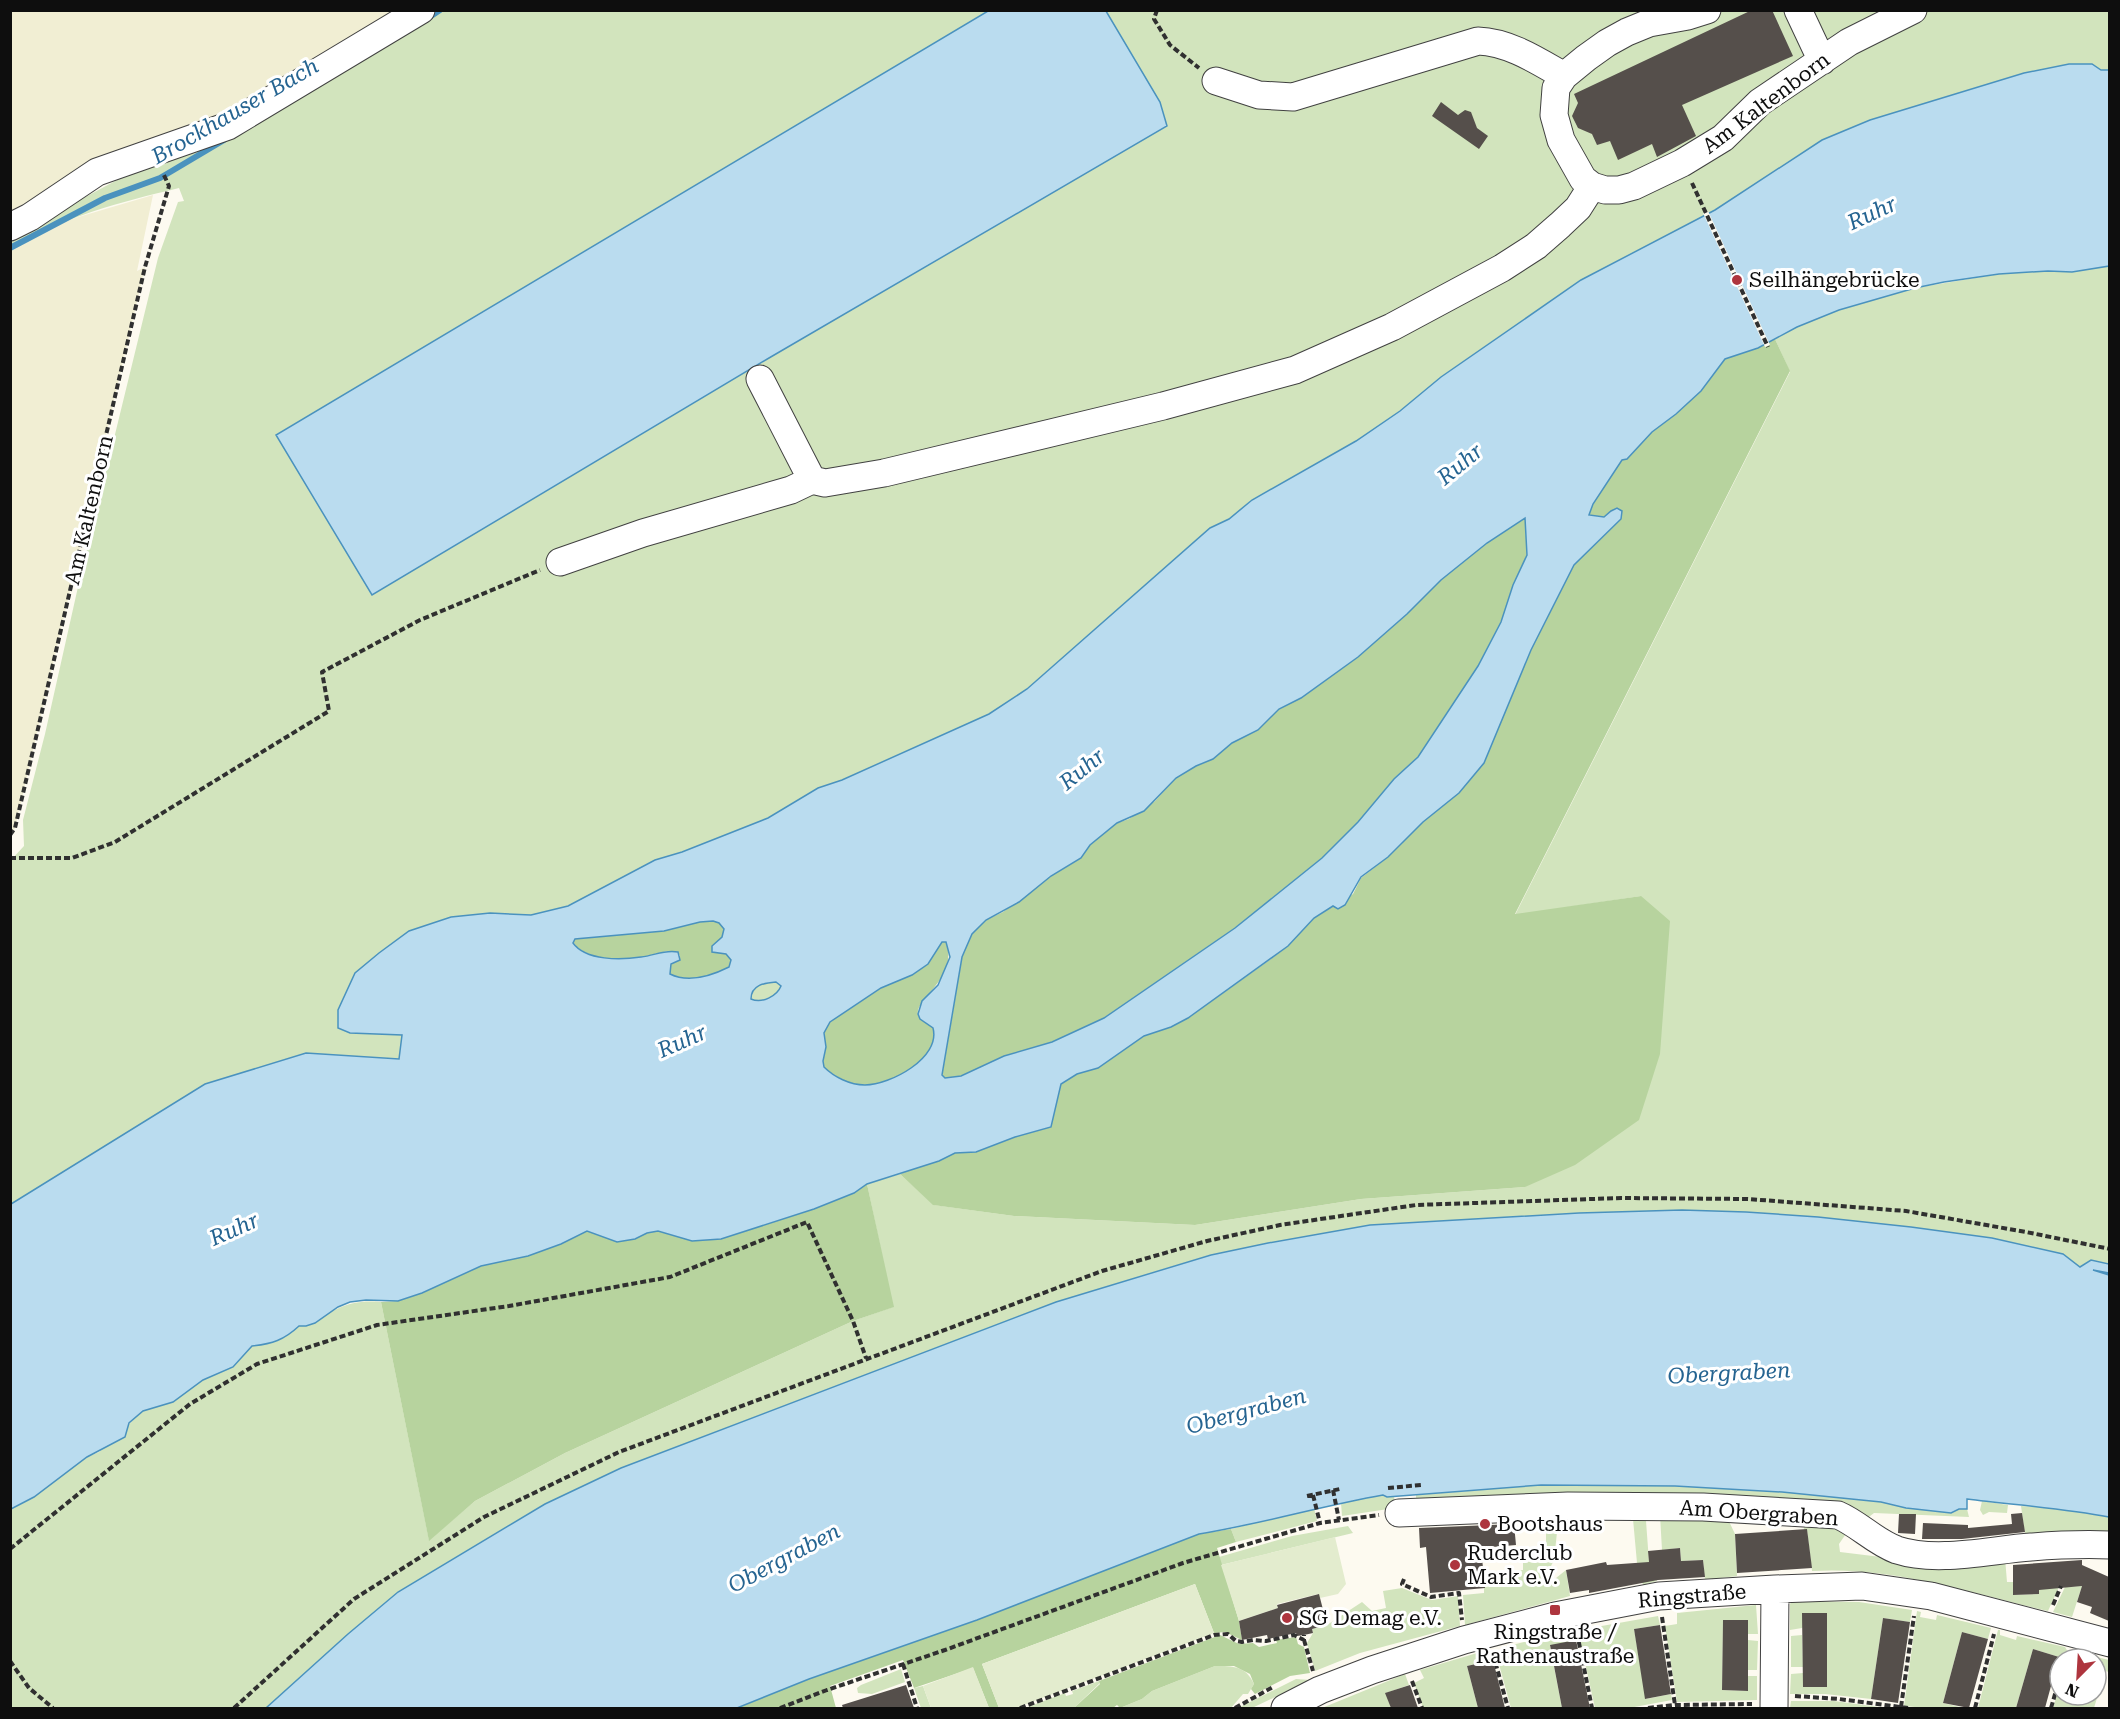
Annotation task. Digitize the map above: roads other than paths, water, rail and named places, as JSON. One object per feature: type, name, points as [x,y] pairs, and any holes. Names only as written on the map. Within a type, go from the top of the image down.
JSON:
[{"type":"street","points":[[10,227],[30,217],[97,172],[228,126],[421,10]]},
{"type":"street","points":[[561,562],[643,533],[791,490],[812,480],[825,483],[884,473],[1163,406],[1295,370],[1392,327],[1502,268],[1536,246],[1578,208],[1592,186],[1583,179],[1569,157],[1561,140],[1554,115],[1556,88],[1564,76],[1607,43],[1627,32],[1649,23],[1707,10]]},
{"type":"street","points":[[1798,10],[1822,61]]},
{"type":"street","name":"Am Kaltenborn","points":[[1592,186],[1605,190],[1619,190],[1688,174],[1760,102],[1849,42],[1913,10]]},
{"type":"street","points":[[1216,81],[1259,95],[1293,97],[1478,40],[1491,41],[1505,46],[1564,76]]},
{"type":"street","points":[[760,379],[812,480]]},
{"type":"street","name":"Am Obergraben","points":[[1399,1513],[1568,1506],[1703,1507],[1838,1515],[1850,1520],[1886,1545],[1920,1554],[1944,1555],[2046,1546],[2109,1545]]},
{"type":"street","name":"Ringstraße","points":[[1285,1708],[1320,1690],[1404,1659],[1573,1612],[1659,1596],[1862,1586],[1931,1596],[2109,1643]]},
{"type":"street","points":[[1774,1703],[1775,1589]]},
{"type":"water","points":[[988,11],[1106,11],[1160,102],[1167,126],[769,358],[372,595],[276,435]]},
{"type":"water","name":"Ruhr","points":[[2069,64],[2092,64],[2101,70],[2109,70],[2109,266],[2072,272],[1999,274],[1915,288],[1839,310],[1797,327],[1758,348],[1725,359],[1701,391],[1652,432],[1627,459],[1622,460],[1593,504],[1589,515],[1604,517],[1617,508],[1622,511],[1621,519],[1574,565],[1531,650],[1484,763],[1459,793],[1423,822],[1388,857],[1361,877],[1345,905],[1338,909],[1333,906],[1314,918],[1288,946],[1188,1018],[1171,1027],[1144,1036],[1098,1068],[1077,1074],[1061,1084],[1051,1127],[1015,1137],[976,1152],[955,1153],[939,1161],[867,1184],[854,1193],[814,1209],[721,1239],[692,1241],[658,1231],[617,1242],[587,1231],[561,1244],[528,1256],[481,1266],[422,1293],[398,1301],[350,1302],[338,1307],[315,1323],[299,1326],[277,1340],[252,1346],[233,1367],[203,1380],[173,1402],[143,1411],[129,1423],[125,1437],[87,1457],[34,1497],[11,1509],[11,1204],[205,1084],[306,1053],[399,1059],[402,1035],[350,1033],[338,1028],[338,1010],[355,973],[409,931],[451,917],[490,913],[531,915],[568,906],[655,860],[682,852],[768,818],[818,788],[842,780],[989,714],[1027,689],[1210,528],[1229,519],[1252,500],[1356,441],[1400,411],[1441,377],[1581,280],[1715,210],[1822,140],[1870,120],[2024,73]],"holes":[[[1525,518],[1527,555],[1513,585],[1501,622],[1478,666],[1418,757],[1394,779],[1358,822],[1322,858],[1235,928],[1104,1018],[1052,1042],[1004,1056],[961,1076],[945,1078],[942,1075],[962,957],[972,934],[986,920],[1019,902],[1051,876],[1081,858],[1090,845],[1117,823],[1144,811],[1176,778],[1213,759],[1232,743],[1258,730],[1279,709],[1301,698],[1358,657],[1407,614],[1441,580],[1487,543]],[[713,921],[719,923],[724,929],[722,937],[712,946],[712,952],[726,954],[731,960],[729,967],[700,977],[684,978],[670,974],[671,964],[680,960],[678,952],[668,951],[614,959],[586,953],[573,943],[575,939],[664,931]],[[942,942],[946,942],[950,957],[938,985],[922,1001],[918,1014],[920,1019],[933,1028],[933,1039],[922,1059],[900,1075],[865,1085],[843,1080],[824,1067],[826,1047],[824,1033],[830,1022],[881,988],[912,975],[928,964]],[[776,982],[781,986],[773,996],[764,1000],[751,999],[753,991],[763,984]]]},
{"type":"water","name":"Obergraben","points":[[1682,1210],[1818,1217],[1911,1227],[1992,1238],[2063,1254],[2080,1267],[2091,1260],[2109,1264],[2109,1273],[2093,1270],[2109,1275],[2109,1517],[1967,1499],[1967,1509],[1959,1509],[1951,1513],[1906,1508],[1881,1502],[1782,1492],[1675,1486],[1541,1485],[1387,1497],[1383,1495],[1199,1534],[977,1620],[809,1679],[737,1708],[266,1708],[398,1592],[545,1504],[621,1468],[1056,1302],[1211,1255],[1370,1225],[1579,1213]]},
{"type":"waterway","name":"Brockhauser Bach","points":[[428,18],[440,10]]},
{"type":"waterway","name":"Brockhauser Bach","points":[[10,248],[105,198],[160,178],[224,140]]},
{"type":"place","name":"Seilhängebrücke","points":[[1737,280]]},
{"type":"place","name":"Bootshaus","points":[[1485,1524]]},
{"type":"place","name":"Ruderclub Mark e.V.","points":[[1455,1565]]},
{"type":"place","name":"Ringstraße / Rathenaustraße","points":[[1555,1610]]},
{"type":"place","name":"SG Demag e.V.","points":[[1287,1618]]}]
